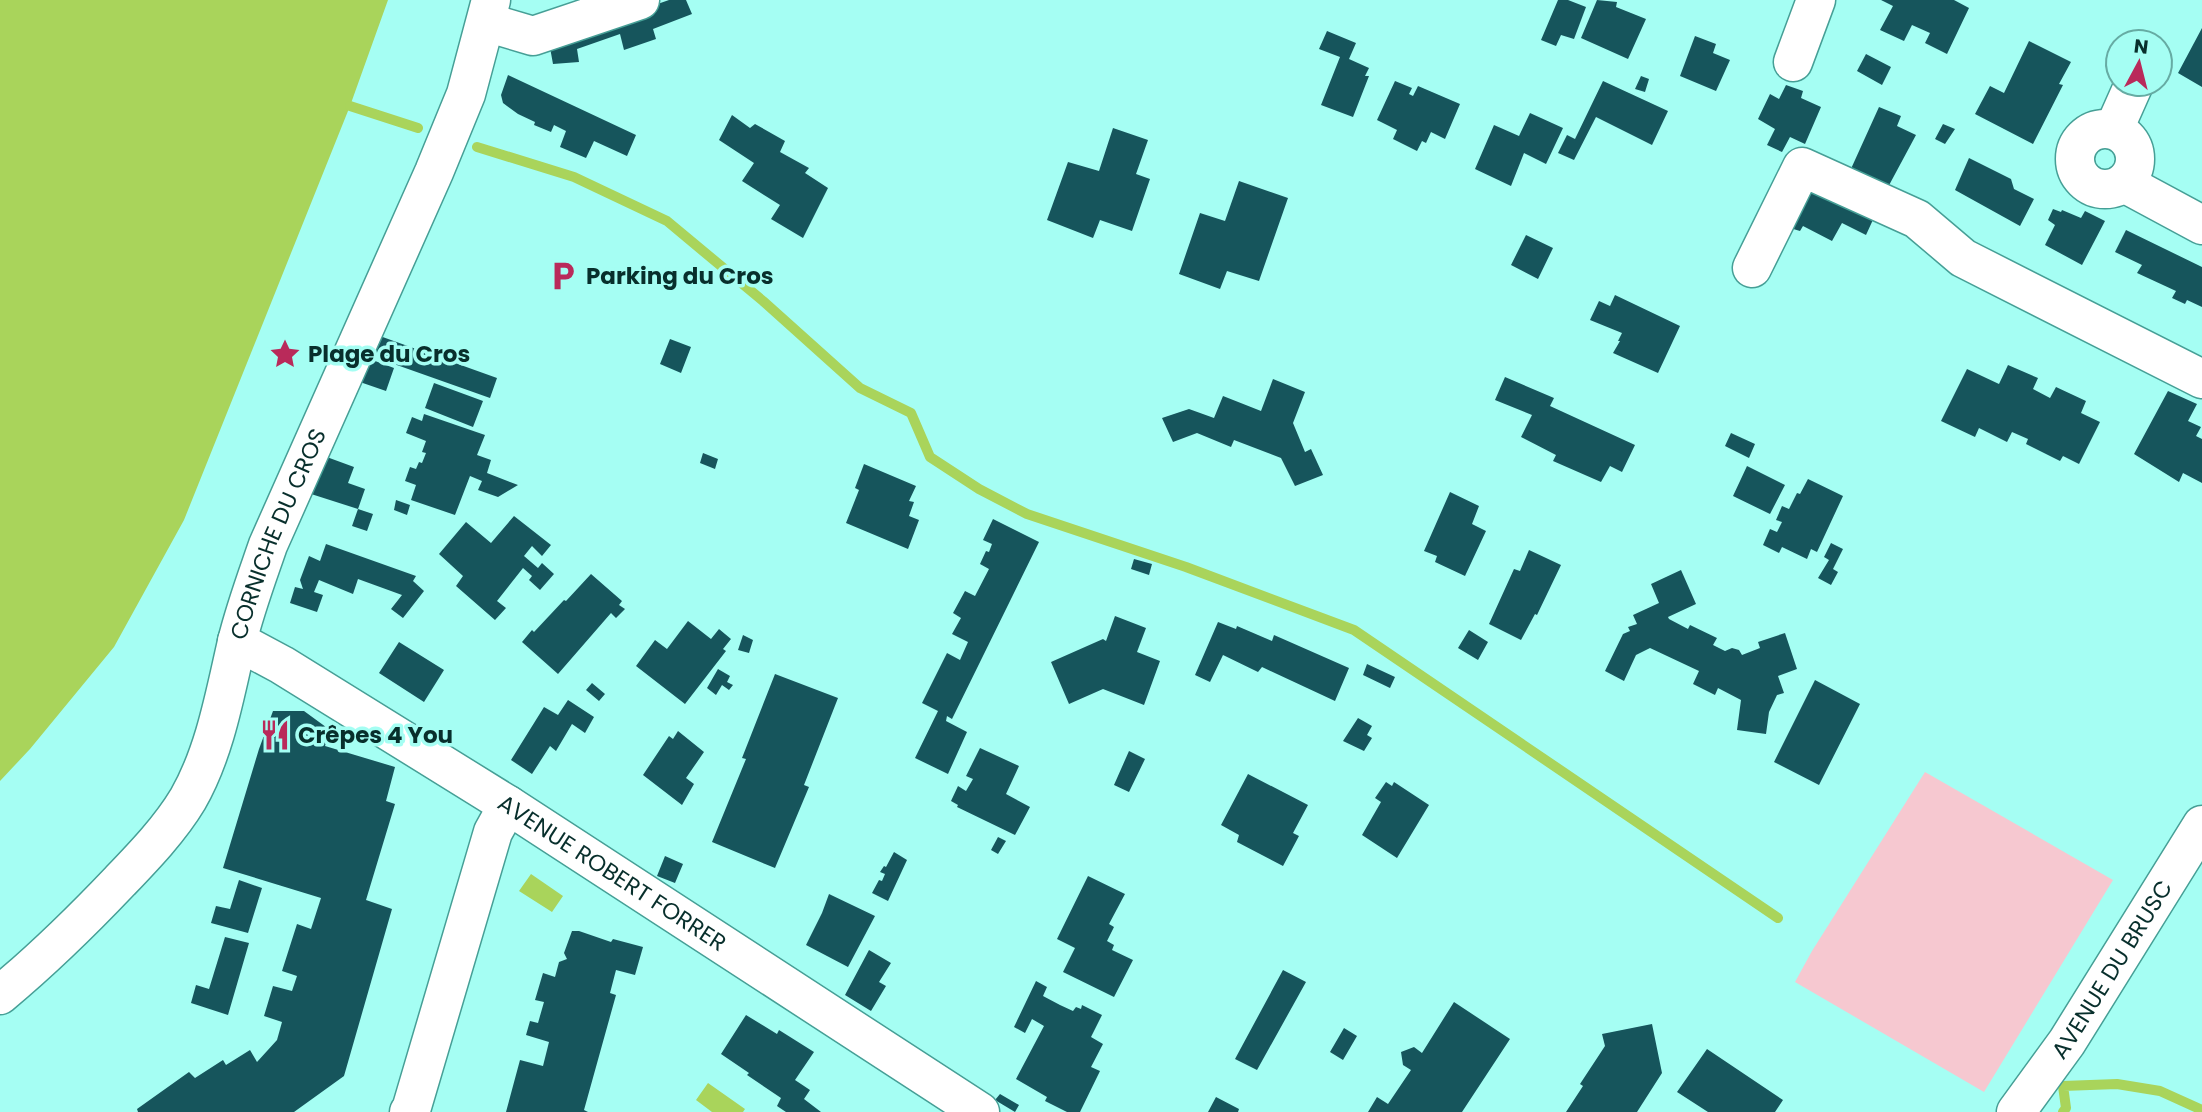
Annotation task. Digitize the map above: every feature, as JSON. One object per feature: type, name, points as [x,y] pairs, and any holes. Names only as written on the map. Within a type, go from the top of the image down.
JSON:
[{"type":"street","points":[[489,11],[533,36],[640,0]]},
{"type":"street","points":[[1793,62],[1816,0]]},
{"type":"street","name":"CORNICHE DU CROS","points":[[0,995],[101,901],[163,834],[188,799],[209,748],[229,680],[237,641],[268,545],[434,172],[466,94],[489,11]]},
{"type":"street","points":[[2114,129],[2128,98]]},
{"type":"street","points":[[2104,128],[2114,129],[2129,140],[2136,158],[2131,176],[2115,188],[2094,188],[2085,182],[2075,163],[2075,153],[2086,135],[2104,128]]},
{"type":"street","points":[[1752,268],[1802,167],[1917,219],[1963,258],[2202,379]]},
{"type":"street","points":[[2124,183],[2202,226]]},
{"type":"street","name":"AVENUE ROBERT FORRER","points":[[237,641],[282,665],[508,805],[980,1112]]},
{"type":"street","points":[[411,1111],[493,832],[508,805]]},
{"type":"street","name":"AVENUE DU BRUSC","points":[[2016,1112],[2067,1042],[2202,825]]},
{"type":"shaded area","points":[[0,0],[388,0],[350,106],[184,520],[114,647],[30,749],[0,781]]},
{"type":"shaded area","points":[[1925,772],[2113,880],[1984,1092],[1795,982]]},
{"type":"shaded area","points":[[531,874],[563,896],[552,912],[519,891]]},
{"type":"shaded area","points":[[708,1083],[745,1109],[743,1112],[712,1112],[696,1100]]},
{"type":"building","points":[[669,0],[686,0],[692,14],[653,29],[656,39],[624,50],[620,34],[577,49],[579,62],[553,64],[549,42]]},
{"type":"building","points":[[1558,0],[1568,0],[1586,7],[1574,39],[1561,35],[1556,46],[1541,40]]},
{"type":"building","points":[[1597,0],[1617,2],[1616,7],[1646,19],[1628,59],[1581,38]]},
{"type":"building","points":[[1881,0],[1954,0],[1969,8],[1947,54],[1925,43],[1930,33],[1912,25],[1904,41],[1880,30],[1893,6]]},
{"type":"building","points":[[2202,28],[2202,87],[2178,73]]},
{"type":"building","points":[[1327,31],[1356,43],[1349,59],[1369,68],[1365,76],[1369,76],[1353,117],[1321,105],[1340,57],[1319,49]]},
{"type":"building","points":[[1695,36],[1716,44],[1713,53],[1730,60],[1716,91],[1680,76]]},
{"type":"building","points":[[2029,41],[2071,62],[2059,84],[2063,85],[2033,144],[1975,114],[1990,86],[2004,93]]},
{"type":"building","points":[[1866,54],[1891,67],[1882,85],[1857,71]]},
{"type":"building","points":[[508,75],[636,135],[627,156],[594,141],[586,158],[560,147],[566,131],[554,125],[551,132],[534,125],[535,122],[503,103],[501,95]]},
{"type":"building","points":[[1641,76],[1649,79],[1645,92],[1635,89]]},
{"type":"building","points":[[1395,81],[1412,88],[1409,94],[1413,96],[1418,86],[1460,104],[1445,139],[1431,132],[1426,143],[1422,141],[1417,151],[1393,139],[1397,130],[1377,120]]},
{"type":"building","points":[[1603,81],[1668,111],[1652,145],[1596,117],[1574,160],[1558,153],[1567,135],[1575,139]]},
{"type":"building","points":[[1786,85],[1803,91],[1801,98],[1821,107],[1805,144],[1790,137],[1782,152],[1767,145],[1775,129],[1758,119],[1770,94],[1779,99]]},
{"type":"building","points":[[1879,107],[1901,116],[1897,126],[1916,135],[1887,189],[1850,171]]},
{"type":"building","points":[[1530,113],[1563,128],[1546,164],[1524,153],[1511,186],[1475,169],[1494,125],[1519,136]]},
{"type":"building","points":[[732,115],[750,128],[755,124],[785,141],[780,152],[809,168],[805,173],[828,188],[803,238],[771,219],[780,205],[742,181],[754,163],[719,140]]},
{"type":"building","points":[[1943,124],[1955,129],[1945,144],[1935,139]]},
{"type":"building","points":[[1113,128],[1148,140],[1136,174],[1150,179],[1132,231],[1100,220],[1093,238],[1047,220],[1068,162],[1099,171]]},
{"type":"building","points":[[1969,158],[2011,179],[2014,189],[2034,199],[2020,226],[1955,190]]},
{"type":"building","points":[[1808,176],[1877,211],[1866,235],[1842,223],[1832,241],[1803,226],[1800,231],[1790,228]]},
{"type":"building","points":[[1239,181],[1288,198],[1259,281],[1227,271],[1220,289],[1179,274],[1200,213],[1225,221]]},
{"type":"building","points":[[2053,209],[2081,218],[2085,211],[2105,221],[2082,265],[2045,245],[2055,225],[2048,220]]},
{"type":"building","points":[[2126,230],[2202,267],[2202,307],[2187,300],[2185,304],[2172,298],[2176,291],[2137,273],[2142,265],[2115,252]]},
{"type":"building","points":[[1526,235],[1553,248],[1538,279],[1511,265]]},
{"type":"building","points":[[1615,295],[1680,326],[1658,373],[1613,353],[1622,333],[1590,320],[1599,301],[1610,306]]},
{"type":"building","points":[[377,335],[497,378],[490,398],[394,364],[369,352]]},
{"type":"building","points":[[670,339],[691,347],[681,373],[660,364]]},
{"type":"building","points":[[367,358],[394,368],[386,391],[357,381]]},
{"type":"building","points":[[2008,365],[2038,378],[2033,389],[2050,398],[2056,387],[2086,401],[2081,413],[2100,422],[2079,464],[2063,456],[2060,461],[2026,444],[2028,439],[2012,432],[2007,442],[1979,428],[1975,437],[1941,421],[1967,369],[1999,384]]},
{"type":"building","points":[[1505,377],[1554,398],[1550,406],[1635,445],[1622,472],[1610,466],[1601,482],[1553,461],[1556,455],[1521,437],[1532,415],[1495,400]]},
{"type":"building","points":[[1273,379],[1305,392],[1293,423],[1305,452],[1311,449],[1323,475],[1295,486],[1281,458],[1234,440],[1231,447],[1197,433],[1173,442],[1162,418],[1189,409],[1214,418],[1223,396],[1261,411]]},
{"type":"building","points":[[434,383],[483,401],[473,427],[425,408]]},
{"type":"building","points":[[2168,391],[2197,404],[2188,421],[2201,427],[2196,436],[2202,439],[2202,483],[2183,473],[2179,482],[2134,454]]},
{"type":"building","points":[[424,414],[485,435],[477,455],[491,460],[487,473],[518,485],[498,497],[478,490],[482,481],[470,476],[455,515],[411,500],[416,485],[405,481],[410,467],[416,469],[419,462],[422,463],[426,453],[422,452],[426,441],[406,433],[412,417],[422,421]]},
{"type":"building","points":[[1731,433],[1755,444],[1749,458],[1725,446]]},
{"type":"building","points":[[703,453],[718,459],[715,469],[700,463]]},
{"type":"building","points":[[324,456],[354,467],[348,483],[365,489],[358,509],[308,493]]},
{"type":"building","points":[[864,464],[916,486],[909,501],[914,502],[909,516],[919,520],[908,549],[846,523],[859,490],[855,488]]},
{"type":"building","points":[[1747,466],[1785,485],[1770,514],[1733,496]]},
{"type":"building","points":[[1808,479],[1843,496],[1817,552],[1811,549],[1807,559],[1782,547],[1779,553],[1763,545],[1770,529],[1777,532],[1782,522],[1776,520],[1782,506],[1789,509]]},
{"type":"building","points":[[1450,492],[1479,506],[1472,524],[1486,531],[1465,576],[1435,562],[1437,556],[1424,551]]},
{"type":"building","points":[[396,500],[410,505],[407,515],[394,510]]},
{"type":"building","points":[[358,509],[373,514],[367,531],[352,526]]},
{"type":"building","points":[[514,516],[551,545],[542,556],[532,546],[524,556],[538,568],[542,563],[554,574],[540,590],[529,580],[532,576],[523,568],[497,601],[506,608],[495,620],[456,586],[463,576],[439,554],[466,522],[491,543]]},
{"type":"building","points":[[993,519],[1039,542],[952,719],[947,716],[946,721],[967,732],[948,774],[915,758],[938,711],[922,703],[947,653],[960,660],[968,642],[952,634],[961,618],[953,613],[965,591],[975,596],[989,569],[980,564],[992,544],[983,540]]},
{"type":"building","points":[[1831,543],[1843,549],[1833,569],[1838,572],[1831,585],[1818,578],[1829,560],[1824,557]]},
{"type":"building","points":[[326,544],[416,576],[413,581],[424,591],[403,618],[391,609],[402,595],[358,579],[353,594],[319,580],[314,592],[323,595],[317,612],[290,603],[295,587],[303,589],[300,580],[309,556],[320,561]]},
{"type":"building","points":[[1529,550],[1561,565],[1537,615],[1535,614],[1521,640],[1489,624],[1514,569],[1520,571]]},
{"type":"building","points":[[1134,559],[1152,564],[1149,575],[1131,569]]},
{"type":"building","points":[[1681,570],[1696,604],[1668,617],[1669,619],[1688,629],[1690,625],[1717,638],[1713,645],[1725,651],[1732,648],[1739,650],[1742,655],[1760,648],[1758,642],[1785,633],[1797,669],[1778,676],[1784,693],[1777,695],[1769,712],[1766,734],[1737,730],[1741,700],[1718,688],[1715,695],[1693,684],[1699,671],[1650,648],[1636,655],[1624,681],[1605,671],[1623,634],[1630,631],[1628,627],[1637,624],[1633,615],[1659,603],[1651,584]]},
{"type":"building","points":[[591,574],[622,601],[619,605],[625,609],[616,618],[611,613],[558,674],[522,642]]},
{"type":"building","points":[[1115,616],[1146,628],[1137,652],[1160,661],[1144,705],[1103,689],[1069,704],[1051,662],[1103,639],[1106,641]]},
{"type":"building","points":[[688,621],[711,639],[719,629],[731,639],[723,649],[726,651],[685,704],[636,666],[655,640],[667,649]]},
{"type":"building","points":[[1218,622],[1236,629],[1237,626],[1272,641],[1274,635],[1349,668],[1335,701],[1262,667],[1258,672],[1223,655],[1210,682],[1195,675]]},
{"type":"building","points":[[1469,630],[1488,642],[1478,660],[1458,648]]},
{"type":"building","points":[[743,635],[753,640],[749,653],[738,650]]},
{"type":"building","points":[[399,642],[444,670],[424,702],[379,673]]},
{"type":"building","points":[[1367,664],[1395,677],[1390,688],[1363,675]]},
{"type":"building","points":[[718,669],[730,676],[727,682],[733,685],[729,690],[722,685],[716,695],[707,688]]},
{"type":"building","points":[[775,674],[838,698],[804,785],[809,787],[775,868],[712,842],[746,759],[742,758]]},
{"type":"building","points":[[1815,680],[1860,704],[1819,785],[1774,762]]},
{"type":"building","points":[[592,683],[605,694],[599,701],[586,690]]},
{"type":"building","points":[[568,700],[594,717],[585,733],[572,724],[556,751],[550,746],[532,774],[511,760],[544,707],[558,715]]},
{"type":"building","points":[[273,711],[304,711],[330,730],[325,746],[395,767],[386,801],[395,804],[366,900],[392,909],[344,1076],[294,1112],[138,1112],[137,1109],[189,1072],[195,1078],[223,1060],[226,1065],[250,1050],[257,1062],[277,1040],[282,1022],[264,1016],[273,986],[292,991],[297,976],[282,971],[297,924],[311,929],[321,898],[223,868]]},
{"type":"building","points":[[1358,718],[1372,726],[1367,735],[1372,738],[1364,751],[1343,741]]},
{"type":"building","points":[[678,731],[704,752],[686,778],[694,784],[682,805],[643,775],[669,736],[673,739]]},
{"type":"building","points":[[980,748],[1019,766],[1006,794],[1030,807],[1015,835],[957,807],[958,805],[951,801],[958,786],[966,791],[973,779],[966,776]]},
{"type":"building","points":[[1129,751],[1145,759],[1129,792],[1114,785]]},
{"type":"building","points":[[1248,774],[1308,805],[1293,833],[1299,836],[1283,866],[1237,842],[1239,835],[1221,825]]},
{"type":"building","points":[[1386,782],[1392,786],[1394,782],[1429,805],[1397,858],[1362,835],[1381,802],[1375,798]]},
{"type":"building","points":[[998,837],[1006,841],[998,854],[991,850]]},
{"type":"building","points":[[894,852],[907,860],[888,901],[872,893],[879,880],[882,881],[885,874],[880,872]]},
{"type":"building","points":[[665,856],[683,864],[675,883],[657,876]]},
{"type":"building","points":[[1088,876],[1125,894],[1109,924],[1114,927],[1107,941],[1114,945],[1112,950],[1133,960],[1114,997],[1063,972],[1075,948],[1057,939]]},
{"type":"building","points":[[239,880],[262,888],[248,933],[211,923],[216,906],[230,909]]},
{"type":"building","points":[[829,894],[875,916],[848,967],[806,945]]},
{"type":"building","points":[[572,931],[611,942],[613,939],[643,947],[635,975],[616,970],[610,993],[616,995],[584,1110],[588,1112],[506,1112],[520,1060],[543,1066],[549,1042],[526,1035],[530,1021],[538,1023],[544,1002],[535,1000],[543,973],[555,977],[559,962],[567,959],[564,953]]},
{"type":"building","points":[[225,937],[249,943],[228,1015],[191,1003],[196,985],[209,989]]},
{"type":"building","points":[[869,950],[891,963],[879,982],[886,986],[871,1011],[845,995]]},
{"type":"building","points":[[1283,970],[1306,982],[1257,1070],[1235,1059]]},
{"type":"building","points":[[1036,981],[1047,987],[1043,996],[1060,1005],[1073,1011],[1076,1007],[1081,1009],[1082,1005],[1102,1015],[1091,1037],[1103,1044],[1091,1067],[1100,1071],[1080,1112],[1067,1112],[1045,1101],[1047,1097],[1016,1079],[1044,1026],[1032,1019],[1025,1033],[1014,1027]]},
{"type":"building","points":[[1454,1002],[1510,1039],[1462,1112],[1368,1112],[1377,1097],[1388,1104],[1411,1070],[1403,1065],[1401,1052],[1414,1047],[1422,1053]]},
{"type":"building","points":[[746,1015],[777,1034],[779,1030],[814,1052],[795,1080],[810,1090],[804,1099],[821,1112],[786,1112],[777,1106],[781,1098],[721,1054]]},
{"type":"building","points":[[1652,1024],[1662,1073],[1637,1112],[1566,1112],[1583,1086],[1580,1084],[1605,1046],[1602,1034]]},
{"type":"building","points":[[1344,1028],[1357,1036],[1343,1060],[1330,1052]]},
{"type":"building","points":[[1707,1049],[1783,1100],[1775,1112],[1708,1112],[1677,1092]]},
{"type":"building","points":[[1000,1094],[1019,1105],[1015,1112],[995,1100]]},
{"type":"building","points":[[1216,1097],[1239,1109],[1238,1112],[1208,1112]]},
{"type":"waterway","points":[[350,106],[418,128]]},
{"type":"waterway","points":[[477,147],[574,177],[667,221],[763,301],[860,388],[911,413],[930,457],[979,489],[1027,514],[1186,567],[1354,630],[1778,918]]},
{"type":"waterway","points":[[2063,1112],[2066,1108],[2063,1086],[2117,1084],[2160,1091],[2202,1110]]},
{"type":"place","name":"Parking du Cros","points":[[563,276]]},
{"type":"place","name":"Plage du Cros","points":[[285,354]]},
{"type":"place","name":"Crêpes 4 You","points":[[275,735]]}]
